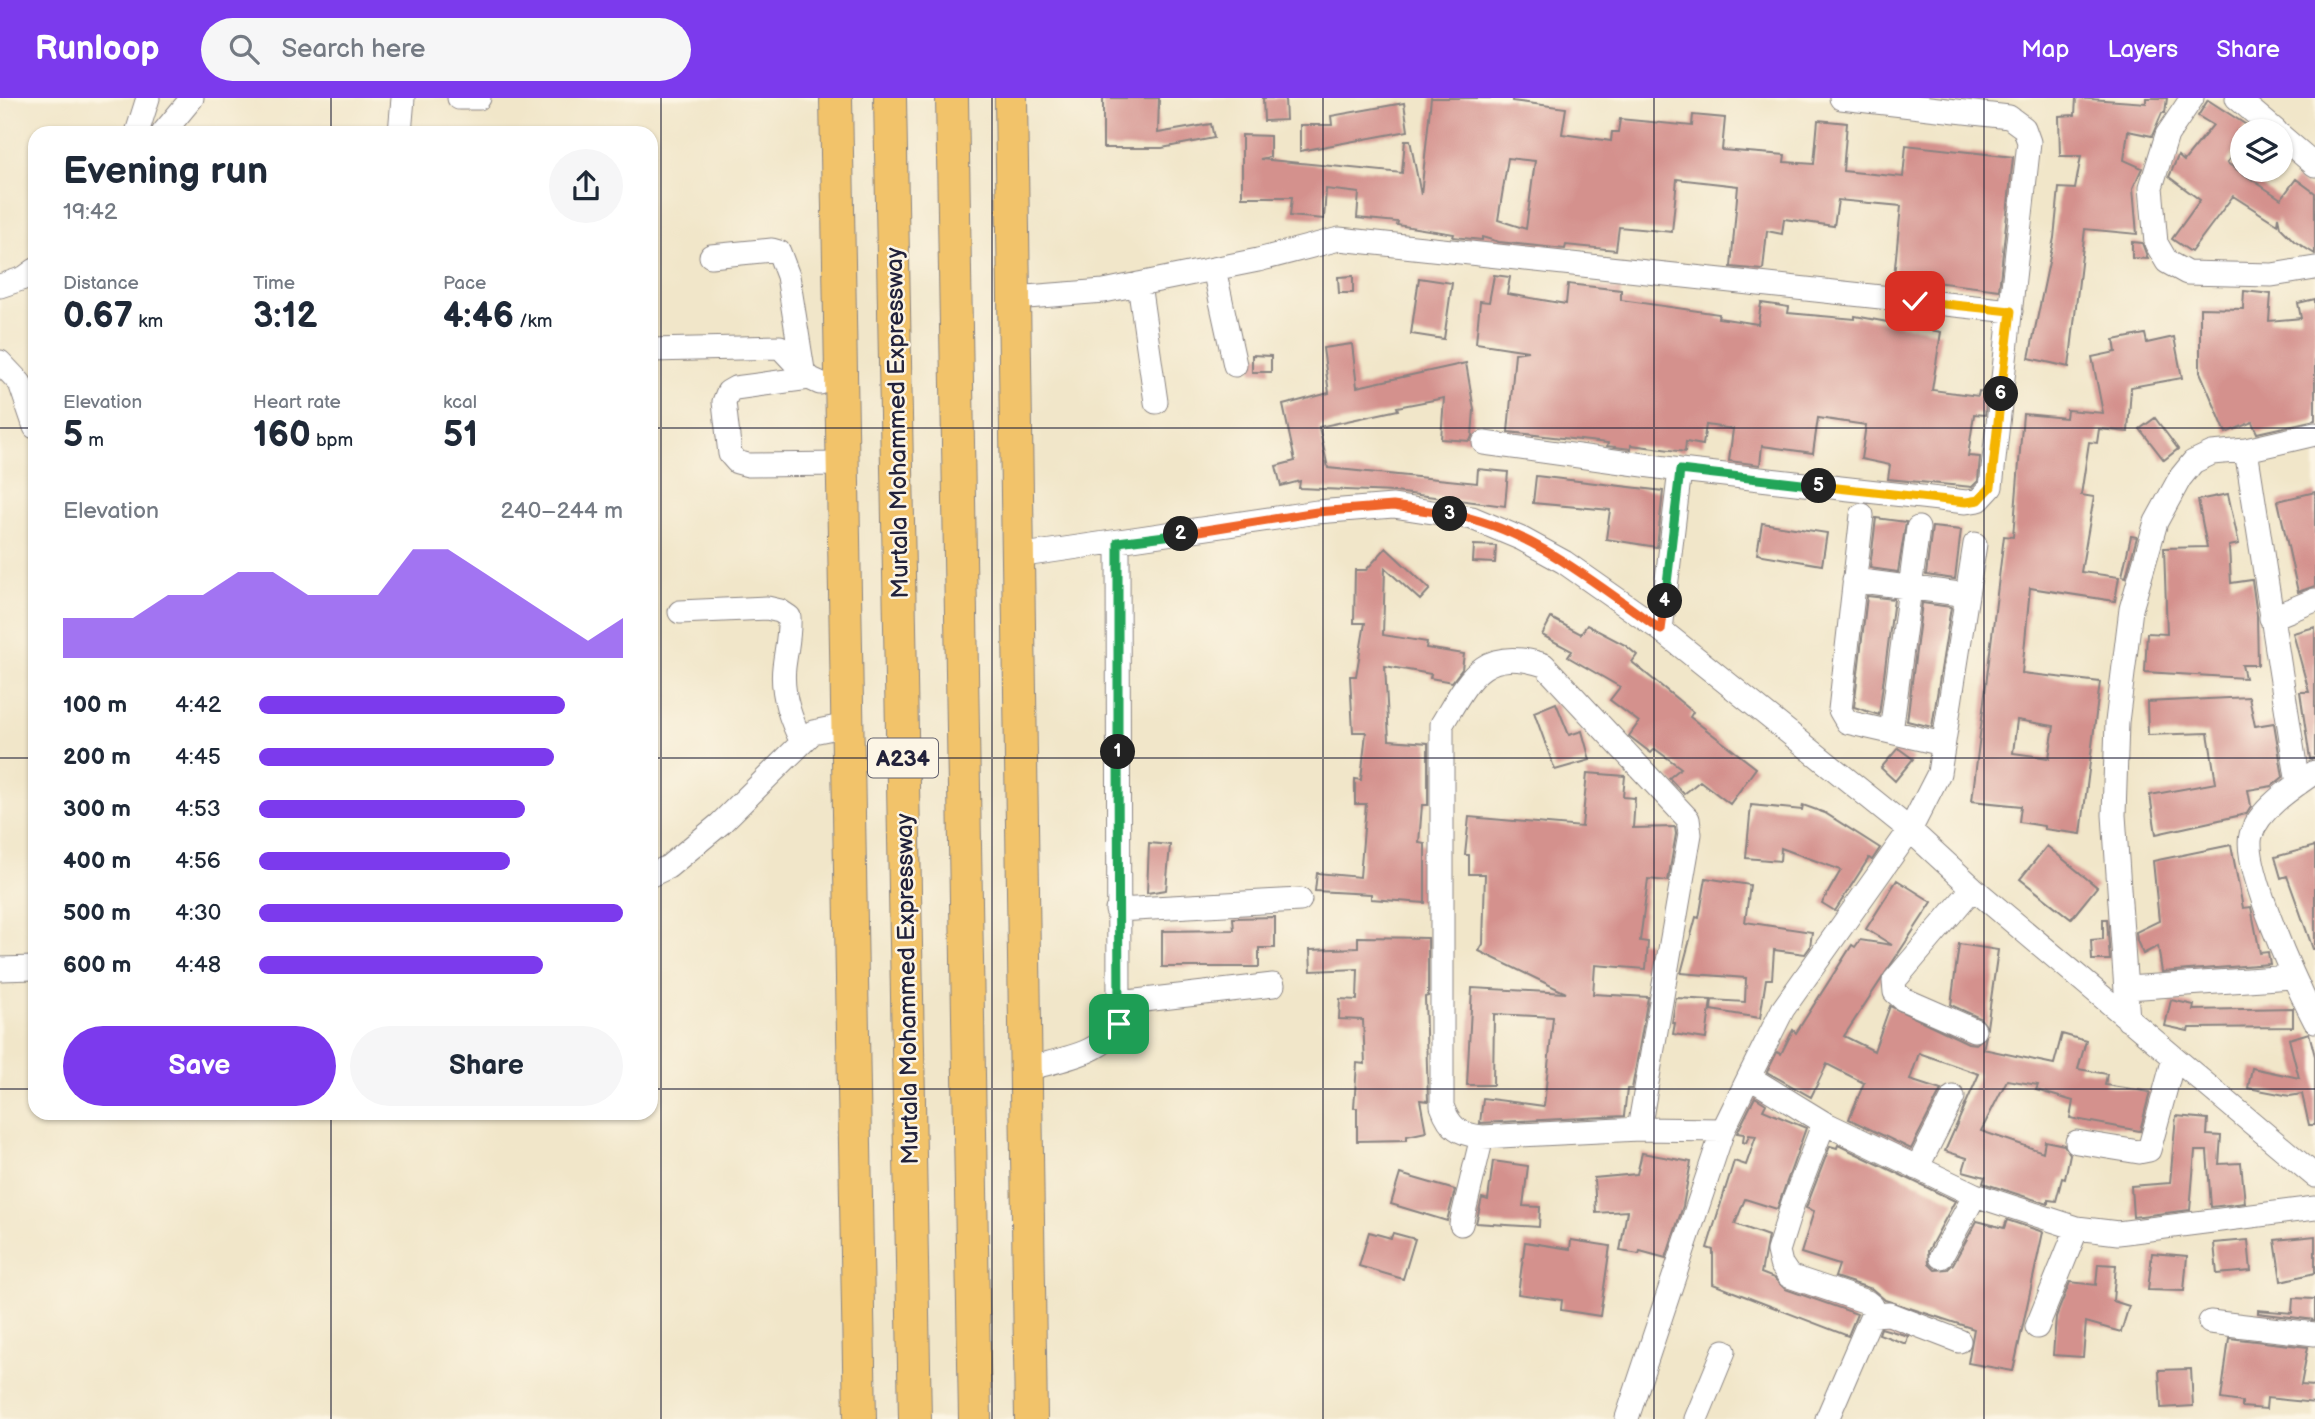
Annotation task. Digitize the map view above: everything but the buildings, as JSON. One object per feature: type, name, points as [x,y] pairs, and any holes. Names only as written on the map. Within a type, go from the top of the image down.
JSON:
[{"type":"highway","points":[[836,98],[860,1419]]},
{"type":"highway","name":"Murtala Mohammed Expressway","points":[[890,98],[915,1419]]},
{"type":"highway","name":"A234","points":[[952,98],[975,1419]]},
{"type":"highway","points":[[1011,98],[1031,1419]]},
{"type":"street","points":[[139,126],[148,98]]},
{"type":"street","points":[[169,126],[192,98]]},
{"type":"street","points":[[401,126],[403,98]]},
{"type":"street","points":[[459,98],[479,98]]},
{"type":"street","points":[[1484,443],[1680,470],[1966,502],[1979,500],[1991,487],[2029,142],[2024,128],[2009,117],[1842,98]]},
{"type":"street","points":[[2192,98],[2167,135],[2151,187],[2156,243],[2167,262],[2187,273],[2272,275],[2315,268]]},
{"type":"street","points":[[2237,98],[2262,119]]},
{"type":"street","points":[[2293,146],[2315,165]]},
{"type":"street","points":[[1014,298],[1104,291],[1214,269],[1339,239],[2011,311]]},
{"type":"street","points":[[710,256],[779,252],[788,276],[806,376]]},
{"type":"street","points":[[1214,269],[1235,365]]},
{"type":"street","points":[[0,286],[28,275]]},
{"type":"street","points":[[1139,284],[1156,402]]},
{"type":"street","points":[[658,350],[771,346],[788,353],[806,376]]},
{"type":"street","points":[[0,362],[20,383],[28,406]]},
{"type":"street","points":[[841,385],[806,376],[735,388],[727,392],[724,402],[730,454],[737,462],[748,466],[842,464]]},
{"type":"street","points":[[2128,1020],[2114,815],[2117,722],[2131,609],[2156,522],[2180,478],[2193,463],[2212,453],[2246,450],[2315,434]]},
{"type":"street","points":[[2246,450],[2271,618],[2307,778],[2258,820],[2250,837],[2251,858],[2292,977],[2315,1020]]},
{"type":"street","points":[[1661,630],[1680,470]]},
{"type":"street","points":[[1017,556],[1317,512],[1393,506],[1472,518],[1522,538],[1564,562],[1661,630],[1910,830],[1973,888],[2315,1176]]},
{"type":"street","points":[[1862,515],[1840,710],[1847,722],[1943,744]]},
{"type":"street","points":[[1891,732],[1918,528]]},
{"type":"street","points":[[1024,1070],[1102,1045],[1113,1037],[1119,1024],[1118,542]]},
{"type":"street","points":[[1627,1418],[1723,1130],[1783,1009],[1910,830],[1939,773],[1975,544]]},
{"type":"street","points":[[1854,580],[1967,595]]},
{"type":"street","points":[[2271,618],[2315,600]]},
{"type":"street","points":[[680,612],[767,608],[780,611],[789,617],[790,636],[784,670],[789,717],[802,742]]},
{"type":"street","points":[[1639,1129],[1690,834],[1688,820],[1544,665],[1520,657],[1495,660],[1474,672],[1442,724],[1442,1106],[1449,1125],[1465,1135],[1482,1138],[1639,1129],[1723,1130]]},
{"type":"street","points":[[658,872],[668,867],[720,824],[802,742],[821,728],[847,725]]},
{"type":"street","points":[[1973,888],[1894,981],[1895,992],[1903,999],[1974,1030]]},
{"type":"street","points":[[1117,910],[1300,900]]},
{"type":"street","points":[[0,969],[28,968]]},
{"type":"street","points":[[2127,988],[2292,977]]},
{"type":"street","points":[[1119,1003],[1273,985]]},
{"type":"street","points":[[2077,1143],[2139,1152],[2150,1150],[2174,1058]]},
{"type":"street","points":[[1749,1077],[1824,1124],[1975,1195],[2077,1228],[2118,1233],[2315,1208]]},
{"type":"street","points":[[1917,1168],[1953,1097]]},
{"type":"street","points":[[1824,1124],[1778,1251],[1781,1264],[1790,1276],[1867,1302],[1872,1307],[1872,1315],[1827,1419]]},
{"type":"street","points":[[1461,1224],[1482,1138]]},
{"type":"street","points":[[1941,1257],[1975,1195]]},
{"type":"street","points":[[2037,1327],[2077,1228]]},
{"type":"street","points":[[1872,1315],[1889,1314],[1959,1341]]},
{"type":"street","points":[[2210,1322],[2315,1334]]},
{"type":"street","points":[[1696,1419],[1724,1351]]},
{"type":"route","points":[[1119,1024],[1118,542],[1317,512],[1393,506],[1472,518],[1522,538],[1564,562],[1661,630],[1680,470],[1966,502],[1979,500],[1991,487],[2011,311],[1915,301]]}]
